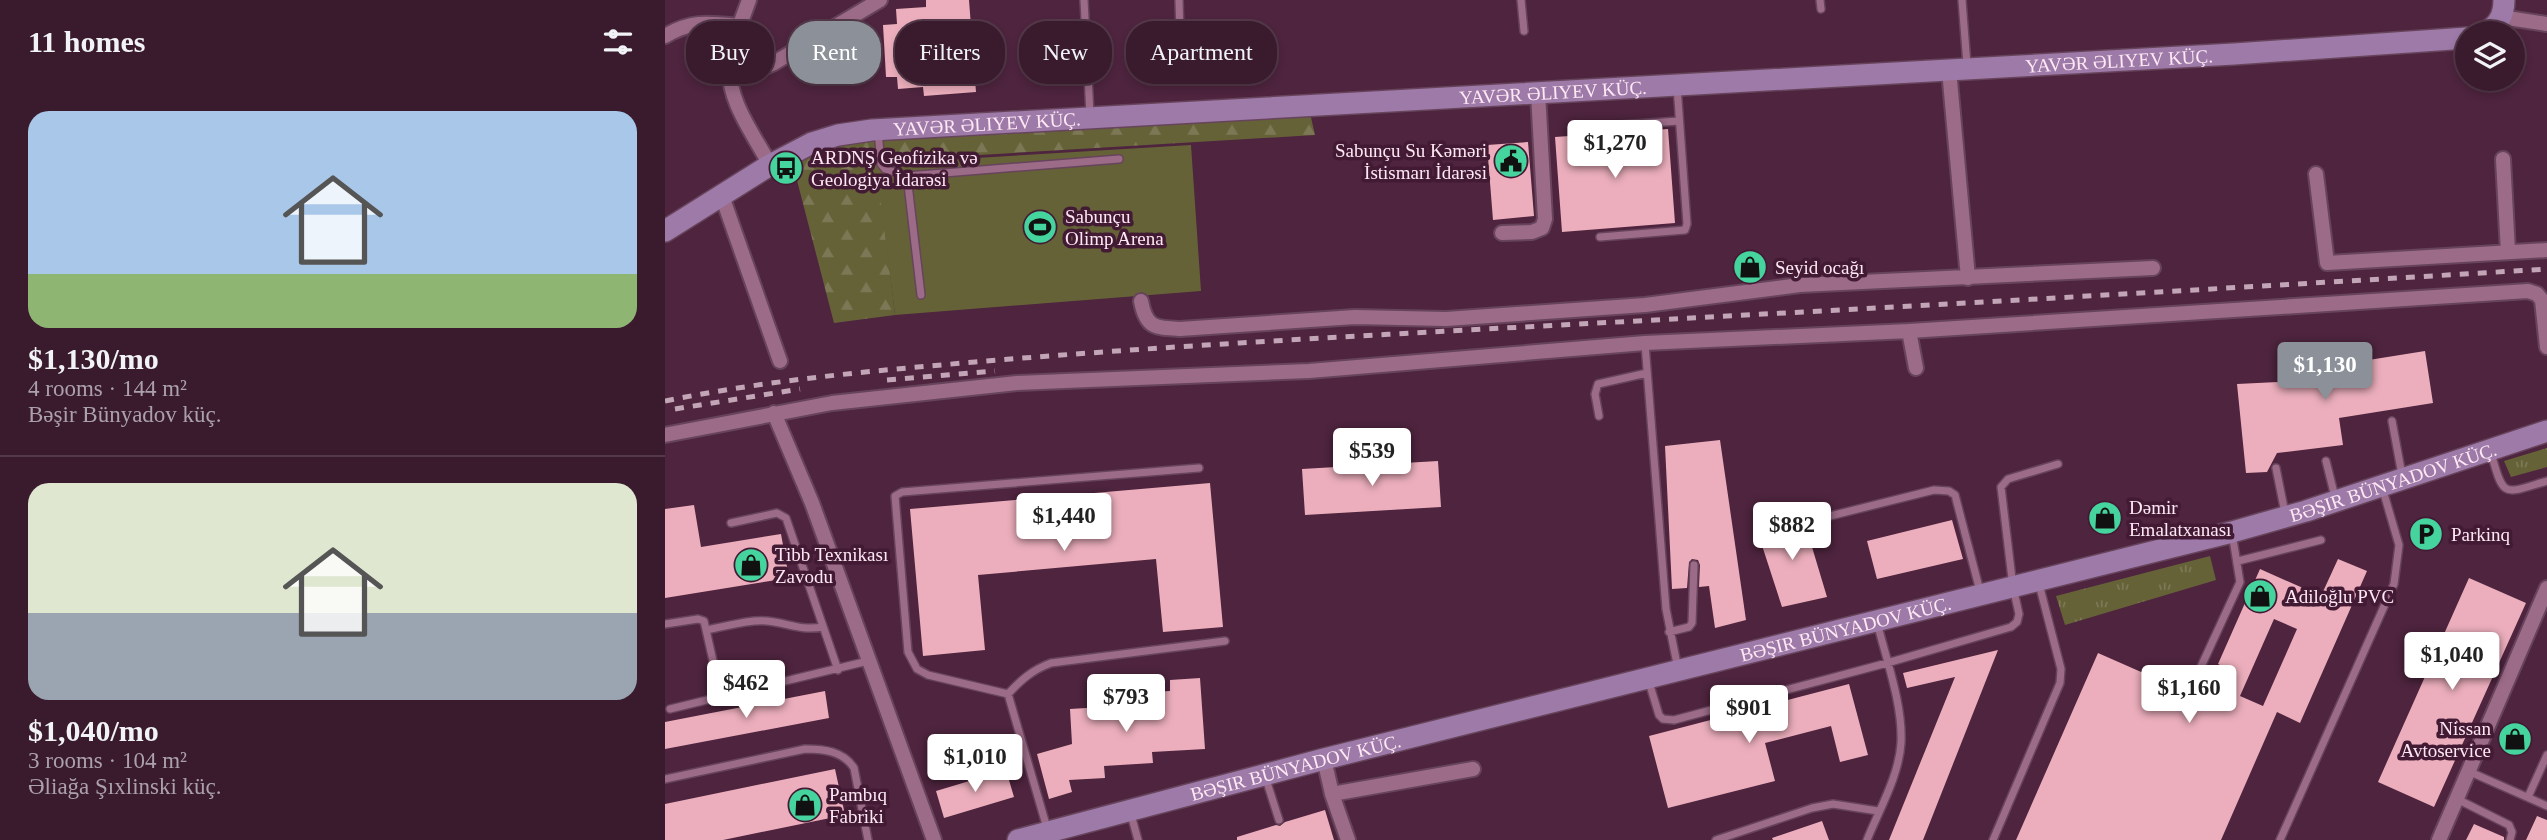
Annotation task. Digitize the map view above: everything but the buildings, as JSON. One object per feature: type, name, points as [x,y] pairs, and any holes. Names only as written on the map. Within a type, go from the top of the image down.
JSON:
[{"type":"street","points":[[742,21],[749,0]]},
{"type":"street","points":[[774,63],[880,0]]},
{"type":"street","points":[[2502,9],[2547,23]]},
{"type":"street","points":[[665,36],[686,26]]},
{"type":"street","name":"YAVƏR ƏLIYEV KÜÇ.","points":[[665,231],[770,165],[812,143],[838,135],[878,130],[2455,39]]},
{"type":"street","points":[[1958,69],[1968,278]]},
{"type":"street","points":[[732,84],[740,110],[770,165]]},
{"type":"street","points":[[1502,233],[1532,232],[1542,228],[1545,219],[1538,93]]},
{"type":"street","points":[[2503,159],[2508,252]]},
{"type":"street","points":[[2316,174],[2327,263],[2547,250]]},
{"type":"street","points":[[722,196],[780,362]]},
{"type":"street","points":[[1142,301],[1144,316],[1151,324],[1159,328],[1180,329],[1355,317],[1445,319],[1645,305],[1800,285],[2153,268]]},
{"type":"street","points":[[665,435],[832,403],[1017,383],[1309,371],[1645,343],[1909,331],[2528,291],[2537,294],[2542,300],[2547,347]]},
{"type":"street","points":[[1909,331],[1916,368]]},
{"type":"street","points":[[775,413],[812,503],[935,840]]},
{"type":"street","name":"BƏŞIR BÜNYADOV KÜÇ.","points":[[1018,840],[1324,759],[2232,532],[2336,501],[2547,431]]},
{"type":"street","points":[[2438,840],[2547,588]]},
{"type":"street","points":[[1324,759],[1332,794],[1348,840]]},
{"type":"street","points":[[1332,794],[1473,769]]},
{"type":"lane","points":[[1084,0],[1091,118]]},
{"type":"lane","points":[[1179,0],[1180,21]]},
{"type":"lane","points":[[1521,0],[1524,31]]},
{"type":"lane","points":[[1958,69],[1962,0]]},
{"type":"lane","points":[[1600,237],[1685,230],[1687,225],[1677,85]]},
{"type":"lane","points":[[1592,127],[1679,121]]},
{"type":"lane","points":[[878,130],[881,164],[885,169],[907,176],[1119,159]]},
{"type":"lane","points":[[907,176],[921,296]]},
{"type":"lane","points":[[1645,343],[1669,632],[1678,670]]},
{"type":"lane","points":[[1599,416],[1595,394],[1598,384],[1604,380],[1647,373]]},
{"type":"lane","points":[[2392,421],[2403,479]]},
{"type":"lane","points":[[2490,450],[2500,485],[2504,489],[2512,491],[2547,481]]},
{"type":"lane","points":[[2326,461],[2336,501]]},
{"type":"lane","points":[[1647,678],[1659,715],[1667,721],[2011,627],[2017,622],[2019,614],[2013,587],[2001,487],[2008,479],[2059,464]]},
{"type":"lane","points":[[1008,694],[928,675],[912,663],[908,652],[895,496],[902,492],[1199,467]]},
{"type":"lane","points":[[2276,468],[2285,517]]},
{"type":"lane","points":[[2280,840],[2394,584],[2399,545],[2382,486]]},
{"type":"lane","points":[[1822,518],[1934,490],[1949,491],[1955,495],[1981,595]]},
{"type":"lane","points":[[731,523],[777,513],[786,518],[838,670]]},
{"type":"lane","points":[[2193,684],[2237,591],[2240,573],[2232,532]]},
{"type":"lane","points":[[2238,561],[2321,540]]},
{"type":"lane","points":[[1669,632],[1689,627],[1692,623],[1694,565]]},
{"type":"lane","points":[[1993,840],[2060,683],[2061,669],[2038,581]]},
{"type":"lane","points":[[665,624],[701,619],[721,696]]},
{"type":"lane","points":[[706,630],[759,621],[801,629],[823,627]]},
{"type":"lane","points":[[1867,840],[1897,764],[1901,745],[1901,721],[1877,621]]},
{"type":"lane","points":[[1008,694],[1036,668],[1051,663],[1226,641]]},
{"type":"lane","points":[[670,709],[868,661]]},
{"type":"lane","points":[[1008,694],[1049,832]]},
{"type":"lane","points":[[665,779],[805,749],[834,752],[848,759],[854,768],[868,840]]},
{"type":"lane","points":[[2528,797],[2547,755]]},
{"type":"lane","points":[[2467,771],[2547,806]]},
{"type":"lane","points":[[1264,775],[1279,820]]},
{"type":"lane","points":[[2456,799],[2509,825],[2512,832],[2510,840]]},
{"type":"lane","points":[[1716,840],[1812,808],[1833,804],[1878,811]]},
{"type":"lane","points":[[1130,811],[1138,840]]},
{"type":"green space","points":[[1310,113],[1315,135],[877,161],[895,315],[834,323],[793,165],[825,149],[862,139]]},
{"type":"green space","name":"Sabunçu Olimp Arena","points":[[1191,145],[1201,291],[895,315],[876,164]]},
{"type":"green space","points":[[2547,448],[2547,467],[2511,477],[2504,461]]},
{"type":"green space","points":[[2210,556],[2216,580],[2065,625],[2056,596]]},
{"type":"railway","points":[[665,401],[820,377],[1098,352],[2547,269]]},
{"type":"railway","points":[[887,380],[995,371]]},
{"type":"railway","points":[[675,409],[800,389]]},
{"type":"place","name":"Sabunçu Su Kəməri İstismarı İdarəsi","points":[[1511,161]]},
{"type":"place","name":"ARDNŞ Geofizika vә Geologiya İdarәsi","points":[[786,168]]},
{"type":"place","name":"Sabunçu Olimp Arena","points":[[1040,227]]},
{"type":"place","name":"Seyid ocağı","points":[[1750,267]]},
{"type":"place","name":"Dəmir Emalatxanası","points":[[2105,518]]},
{"type":"place","name":"Parkinq","points":[[2426,534]]},
{"type":"place","name":"Tibb Texnikası Zavodu","points":[[751,565]]},
{"type":"place","name":"Adiloğlu PVC","points":[[2260,596]]},
{"type":"place","name":"Nissan Avtoservice","points":[[2515,739]]},
{"type":"place","name":"Pambıq Fabriki","points":[[805,805]]}]
